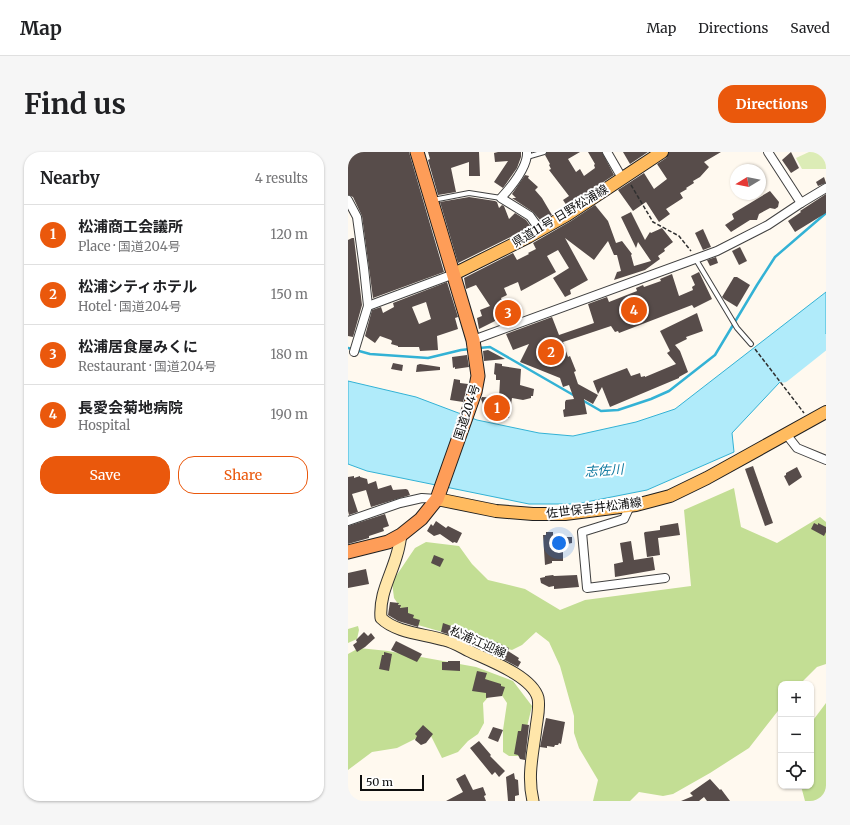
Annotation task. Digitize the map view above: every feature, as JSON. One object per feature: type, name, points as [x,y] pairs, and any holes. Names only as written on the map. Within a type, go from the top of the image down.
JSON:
[{"type":"highway","name":"国道204号","points":[[348,552],[388,542],[401,535],[420,519],[438,494],[468,414],[478,376],[473,340],[418,152]]},
{"type":"main road","name":"県道11号 日野松浦線","points":[[454,274],[567,215],[662,152]]},
{"type":"main road","name":"佐世保吉井松浦線","points":[[438,494],[496,511],[533,514],[565,514],[630,506],[670,496],[708,478],[826,412]]},
{"type":"main road","name":"松浦江迎線","points":[[401,535],[397,554],[387,580],[380,607],[381,618],[387,624],[396,628],[446,640],[501,666],[525,680],[535,690],[538,700],[538,714],[529,776],[532,801]]},
{"type":"street","points":[[607,152],[624,176]]},
{"type":"street","points":[[768,152],[801,203]]},
{"type":"street","points":[[527,155],[514,184],[501,198],[530,216],[540,230]]},
{"type":"street","points":[[473,340],[717,250],[768,225],[826,188]]},
{"type":"street","points":[[348,200],[357,217],[368,306],[354,352]]},
{"type":"street","points":[[368,306],[454,274]]},
{"type":"street","points":[[786,434],[797,448],[826,460]]},
{"type":"street","points":[[348,521],[400,503],[438,494]]},
{"type":"street","points":[[630,506],[624,519],[582,532],[587,588],[665,578]]},
{"type":"lane","points":[[527,155],[538,155],[544,152]]},
{"type":"lane","points":[[432,200],[469,193],[501,198]]},
{"type":"lane","points":[[694,258],[729,316],[751,344]]},
{"type":"path","points":[[624,176],[653,222],[679,236],[688,247],[694,258]]},
{"type":"path","points":[[751,344],[810,421]]},
{"type":"green space","points":[[809,152],[826,152],[826,169],[802,169],[796,158]]},
{"type":"green space","points":[[734,488],[741,527],[777,543],[820,517],[826,522],[826,664],[817,667],[803,681],[778,681],[778,711],[749,748],[710,773],[673,794],[663,796],[639,792],[630,801],[593,801],[598,780],[579,748],[574,733],[574,716],[560,666],[549,642],[536,632],[522,645],[512,650],[477,642],[411,623],[394,598],[392,582],[415,548],[426,542],[459,546],[472,564],[488,580],[525,589],[560,610],[585,600],[691,586],[684,510]]},
{"type":"green space","points":[[358,626],[359,630],[357,639],[348,643],[348,629]]},
{"type":"green space","points":[[359,648],[388,651],[476,667],[513,681],[532,706],[520,756],[509,756],[503,752],[503,730],[507,703],[501,694],[491,694],[483,703],[484,723],[478,734],[468,741],[458,752],[442,758],[429,732],[397,748],[372,752],[348,770],[348,654]]},
{"type":"green space","points":[[826,703],[826,801],[805,801],[802,789],[814,789],[814,719]]},
{"type":"water","points":[[826,292],[826,333],[732,433],[734,452],[647,490],[576,504],[529,504],[367,471],[348,464],[348,381],[416,397],[477,420],[539,433],[573,436],[636,422],[675,409]]},
{"type":"building","points":[[359,152],[409,152],[444,272],[373,298],[362,216],[353,197],[348,195],[348,155]]},
{"type":"building","points":[[428,152],[479,152],[480,176],[469,176],[469,162],[451,168],[456,192],[438,195],[428,160],[430,159]]},
{"type":"building","points":[[521,152],[521,157],[517,168],[503,188],[494,182],[508,161],[495,162],[494,153]]},
{"type":"building","points":[[547,152],[580,152],[568,159],[576,172],[580,169],[584,176],[595,168],[595,164],[588,152],[602,152],[614,175],[567,206],[563,200],[569,196],[549,170],[551,169],[550,164],[545,155]]},
{"type":"building","points":[[623,152],[648,152],[630,164]]},
{"type":"building","points":[[669,152],[721,152],[704,162],[709,167],[700,177],[693,181],[694,183],[680,193],[683,198],[666,209],[670,214],[659,222],[646,202],[633,211],[618,190],[644,173],[654,189],[667,179],[657,164],[666,158]]},
{"type":"building","points":[[791,152],[799,168],[791,173],[782,160]]},
{"type":"building","points":[[525,175],[529,176],[528,178],[538,187],[535,190],[542,198],[552,215],[541,221],[533,212],[512,198],[516,198],[512,194]]},
{"type":"building","points":[[824,177],[826,183],[818,186],[816,182]]},
{"type":"building","points":[[770,191],[779,202],[778,207],[775,209],[770,208],[759,214],[757,220],[750,220],[731,232],[725,225],[734,219],[732,214],[755,200],[766,200],[766,193]]},
{"type":"building","points":[[826,194],[826,213],[795,232],[788,221],[801,212],[800,211]]},
{"type":"building","points":[[469,197],[495,201],[497,202],[499,208],[502,205],[504,206],[509,219],[515,213],[526,220],[531,227],[458,263],[440,202]]},
{"type":"building","points":[[595,205],[608,221],[616,243],[622,241],[632,254],[634,266],[651,261],[638,242],[636,248],[621,217],[631,212],[645,240],[650,232],[651,233],[662,228],[673,242],[658,256],[660,259],[645,270],[614,280],[617,272],[621,271],[617,255],[614,255],[608,241],[594,260],[565,238],[588,280],[570,290],[571,294],[565,297],[553,278],[569,268],[558,250],[547,256],[556,272],[521,291],[518,282],[504,288],[507,295],[501,298],[509,314],[479,329],[477,318],[482,316],[480,310],[490,306],[476,285],[466,289],[464,278],[513,253],[517,260],[529,254],[528,253],[536,249],[533,243]]},
{"type":"building","points":[[703,229],[711,247],[703,250],[695,233]]},
{"type":"building","points":[[354,238],[362,305],[353,337],[348,336],[348,240]]},
{"type":"building","points":[[740,247],[747,261],[739,265],[732,251]]},
{"type":"building","points":[[716,257],[718,263],[710,266],[707,260]]},
{"type":"building","points":[[699,272],[712,299],[694,308],[692,305],[619,333],[618,331],[615,332],[611,326],[563,342],[568,357],[570,356],[576,371],[574,372],[578,384],[598,395],[593,404],[584,399],[587,414],[564,417],[563,410],[565,409],[566,400],[574,399],[569,385],[563,387],[560,378],[520,362],[529,344],[513,350],[506,334],[552,317],[559,335],[594,323],[588,304],[607,297],[609,302],[637,291],[636,288],[643,285],[644,287],[661,281],[660,279],[672,274],[679,296],[693,290],[692,287],[695,285],[691,276]]},
{"type":"building","points":[[734,277],[737,277],[750,285],[737,307],[722,297]]},
{"type":"building","points":[[447,282],[458,317],[455,318],[458,329],[437,336],[438,350],[420,351],[419,347],[398,347],[391,344],[391,340],[380,336],[375,343],[365,336],[372,310],[381,307],[383,313],[394,307],[393,303]],"holes":[[[426,302],[431,319],[419,324],[412,307]]]},
{"type":"building","points":[[697,313],[703,331],[686,337],[687,339],[675,345],[680,351],[688,372],[679,378],[610,407],[602,387],[598,394],[593,381],[627,368],[631,376],[640,373],[641,377],[645,377],[676,364],[667,353],[670,351],[660,331]]},
{"type":"building","points":[[488,350],[505,359],[484,361],[483,351]]},
{"type":"building","points":[[467,355],[469,367],[453,368],[452,357]]},
{"type":"building","points":[[393,363],[403,365],[402,371],[391,369]]},
{"type":"building","points":[[495,363],[502,364],[502,366],[521,369],[520,385],[534,389],[533,396],[531,396],[531,398],[523,400],[512,398],[509,418],[487,415],[481,399],[482,397],[499,398],[500,380],[496,380],[496,375],[494,374]]},
{"type":"building","points":[[420,364],[440,367],[440,370],[416,372],[417,365]]},
{"type":"building","points":[[454,379],[460,380],[460,383],[468,384],[463,402],[450,400]]},
{"type":"building","points":[[753,466],[773,523],[765,526],[745,469]]},
{"type":"building","points":[[797,467],[802,477],[789,486],[784,476],[786,473]]},
{"type":"building","points":[[354,476],[354,478],[360,476],[367,479],[368,484],[376,481],[378,489],[391,485],[393,490],[408,490],[410,495],[371,507],[366,490],[352,494],[358,512],[349,515],[348,477]]},
{"type":"building","points":[[385,514],[389,526],[383,528],[384,531],[369,536],[369,538],[348,544],[348,526]]},
{"type":"building","points":[[436,521],[446,528],[448,526],[462,533],[457,543],[453,543],[440,534],[434,536],[427,531],[431,524],[433,526]]},
{"type":"building","points":[[678,523],[680,535],[658,538],[660,555],[647,557],[644,533],[660,530],[660,526]]},
{"type":"building","points":[[814,523],[818,525],[818,523],[826,527],[824,536],[811,529]]},
{"type":"building","points":[[546,532],[553,532],[553,535],[565,535],[565,537],[572,537],[572,543],[567,544],[567,547],[563,548],[563,561],[552,561],[552,563],[545,565],[543,535],[546,535]]},
{"type":"building","points":[[631,541],[634,560],[653,557],[655,570],[615,577],[614,564],[623,562],[620,543]]},
{"type":"building","points":[[434,555],[444,559],[440,567],[431,563]]},
{"type":"building","points":[[366,569],[369,584],[348,588],[348,573]]},
{"type":"building","points":[[553,575],[577,575],[579,587],[554,589],[554,586],[549,587],[541,583],[540,578]]},
{"type":"building","points":[[390,602],[399,603],[398,605],[401,605],[400,608],[408,607],[408,613],[414,615],[413,618],[420,620],[418,627],[398,621],[388,615]]},
{"type":"building","points":[[443,623],[454,627],[451,635],[441,632]]},
{"type":"building","points":[[364,632],[368,636],[371,633],[375,638],[357,652],[353,645]]},
{"type":"building","points":[[396,641],[422,654],[417,662],[391,650]]},
{"type":"building","points":[[496,642],[509,648],[508,651],[519,658],[518,660],[521,662],[518,667],[491,653]]},
{"type":"building","points":[[384,652],[392,654],[389,671],[379,669]]},
{"type":"building","points":[[460,661],[460,671],[442,670],[442,662]]},
{"type":"building","points":[[477,671],[487,673],[485,679],[501,684],[501,686],[505,687],[502,696],[486,698],[486,693],[472,691]]},
{"type":"building","points":[[546,718],[565,722],[561,744],[559,743],[554,747],[540,747]]},
{"type":"building","points":[[522,724],[529,725],[525,760],[520,759],[518,755],[514,754],[518,731],[521,731]]},
{"type":"building","points":[[423,725],[433,734],[426,743],[421,745],[415,740],[417,736],[415,734]]},
{"type":"building","points":[[493,727],[503,730],[498,742],[488,738]]},
{"type":"building","points":[[479,741],[491,755],[490,756],[505,771],[499,777],[495,772],[492,775],[470,748]]},
{"type":"building","points":[[514,773],[515,779],[518,780],[519,795],[515,796],[515,801],[508,801],[506,777]]},
{"type":"building","points":[[465,774],[473,790],[483,787],[486,795],[484,796],[486,801],[446,801],[463,792],[456,779]]},
{"type":"building","points":[[710,779],[720,790],[721,789],[730,801],[707,801],[704,797],[699,801],[681,801],[693,796],[690,793]]},
{"type":"waterway","points":[[582,400],[601,411],[618,410],[651,399],[669,391],[715,355],[775,257],[826,213]]},
{"type":"waterway","name":"志佐川","points":[[783,375],[826,341]]},
{"type":"waterway","points":[[479,348],[490,347],[575,396]]},
{"type":"waterway","points":[[348,348],[370,354],[428,358],[470,349]]},
{"type":"place","name":"長愛会菊地病院","points":[[634,310]]},
{"type":"place","name":"松浦居食屋みくに","points":[[508,313]]},
{"type":"place","name":"松浦シティホテル","points":[[551,352]]},
{"type":"place","name":"松浦商工会議所","points":[[497,408]]}]
